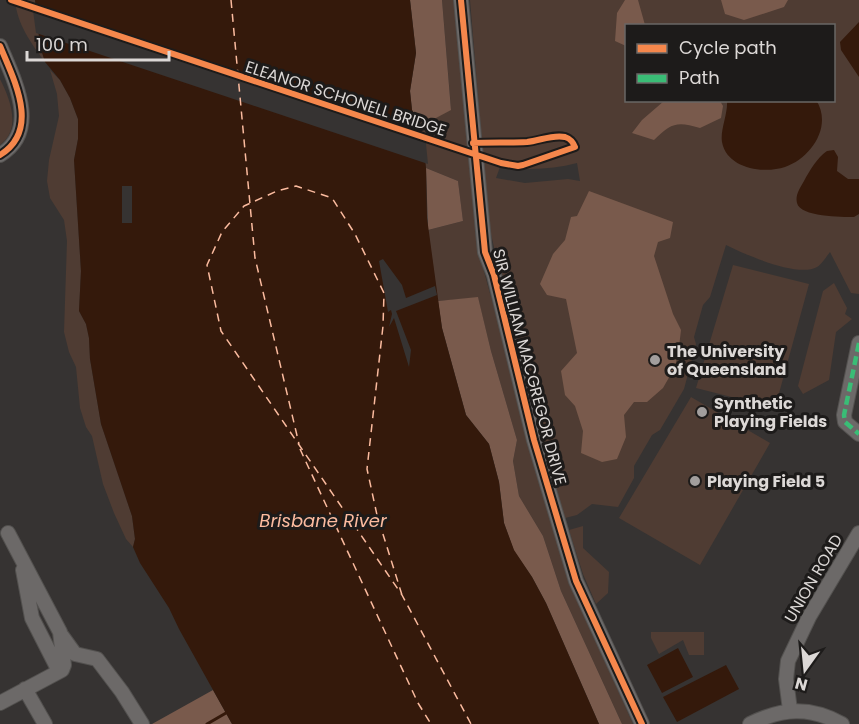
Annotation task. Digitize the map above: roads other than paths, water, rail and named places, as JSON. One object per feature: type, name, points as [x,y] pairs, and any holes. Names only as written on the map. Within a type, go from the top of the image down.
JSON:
[{"type":"street","name":"SIR WILLIAM MACGREGOR DRIVE","points":[[461,0],[485,252],[494,275],[534,440],[576,581],[642,724]]},
{"type":"street","points":[[0,46],[20,97],[22,111],[20,131],[13,146],[0,155]]},
{"type":"street","points":[[859,343],[844,415],[845,422],[859,434]]},
{"type":"street","points":[[8,533],[60,632],[75,654],[97,660],[122,692],[142,724]]},
{"type":"street","name":"UNION ROAD","points":[[790,710],[786,679],[788,661],[809,617],[859,533]]},
{"type":"street","points":[[22,560],[32,616],[61,670]]},
{"type":"street","points":[[0,703],[61,670],[64,665],[60,632]]},
{"type":"street","points":[[25,689],[45,724]]},
{"type":"street","points":[[750,724],[768,715],[790,710],[812,713],[842,724]]},
{"type":"water","name":"Brisbane River","points":[[35,0],[410,0],[416,53],[410,91],[412,110],[421,126],[426,168],[427,218],[442,328],[466,415],[489,444],[499,482],[504,523],[514,550],[546,603],[599,724],[232,724],[133,547],[135,539],[132,516],[101,424],[90,359],[89,338],[86,324],[79,311],[81,271],[74,160],[78,139],[78,119],[60,80],[45,62],[40,46]]},
{"type":"water","points":[[859,22],[859,77],[841,50],[840,42]]},
{"type":"water","points":[[727,102],[817,102],[821,110],[821,130],[811,149],[794,163],[776,169],[757,169],[739,164],[725,151],[722,137]]},
{"type":"water","points":[[834,150],[838,157],[837,171],[848,179],[859,179],[859,214],[854,217],[813,214],[800,208],[797,203],[798,192],[814,164],[827,151]]},
{"type":"water","points":[[678,648],[693,677],[662,693],[647,665]]},
{"type":"water","points":[[726,665],[739,689],[677,722],[663,697]]},
{"type":"waterway","points":[[207,724],[226,713]]},
{"type":"place","name":"The University of Queensland","points":[[655,360]]},
{"type":"place","name":"Synthetic Playing Fields","points":[[702,412]]},
{"type":"place","name":"Playing Field 5","points":[[695,481]]}]
